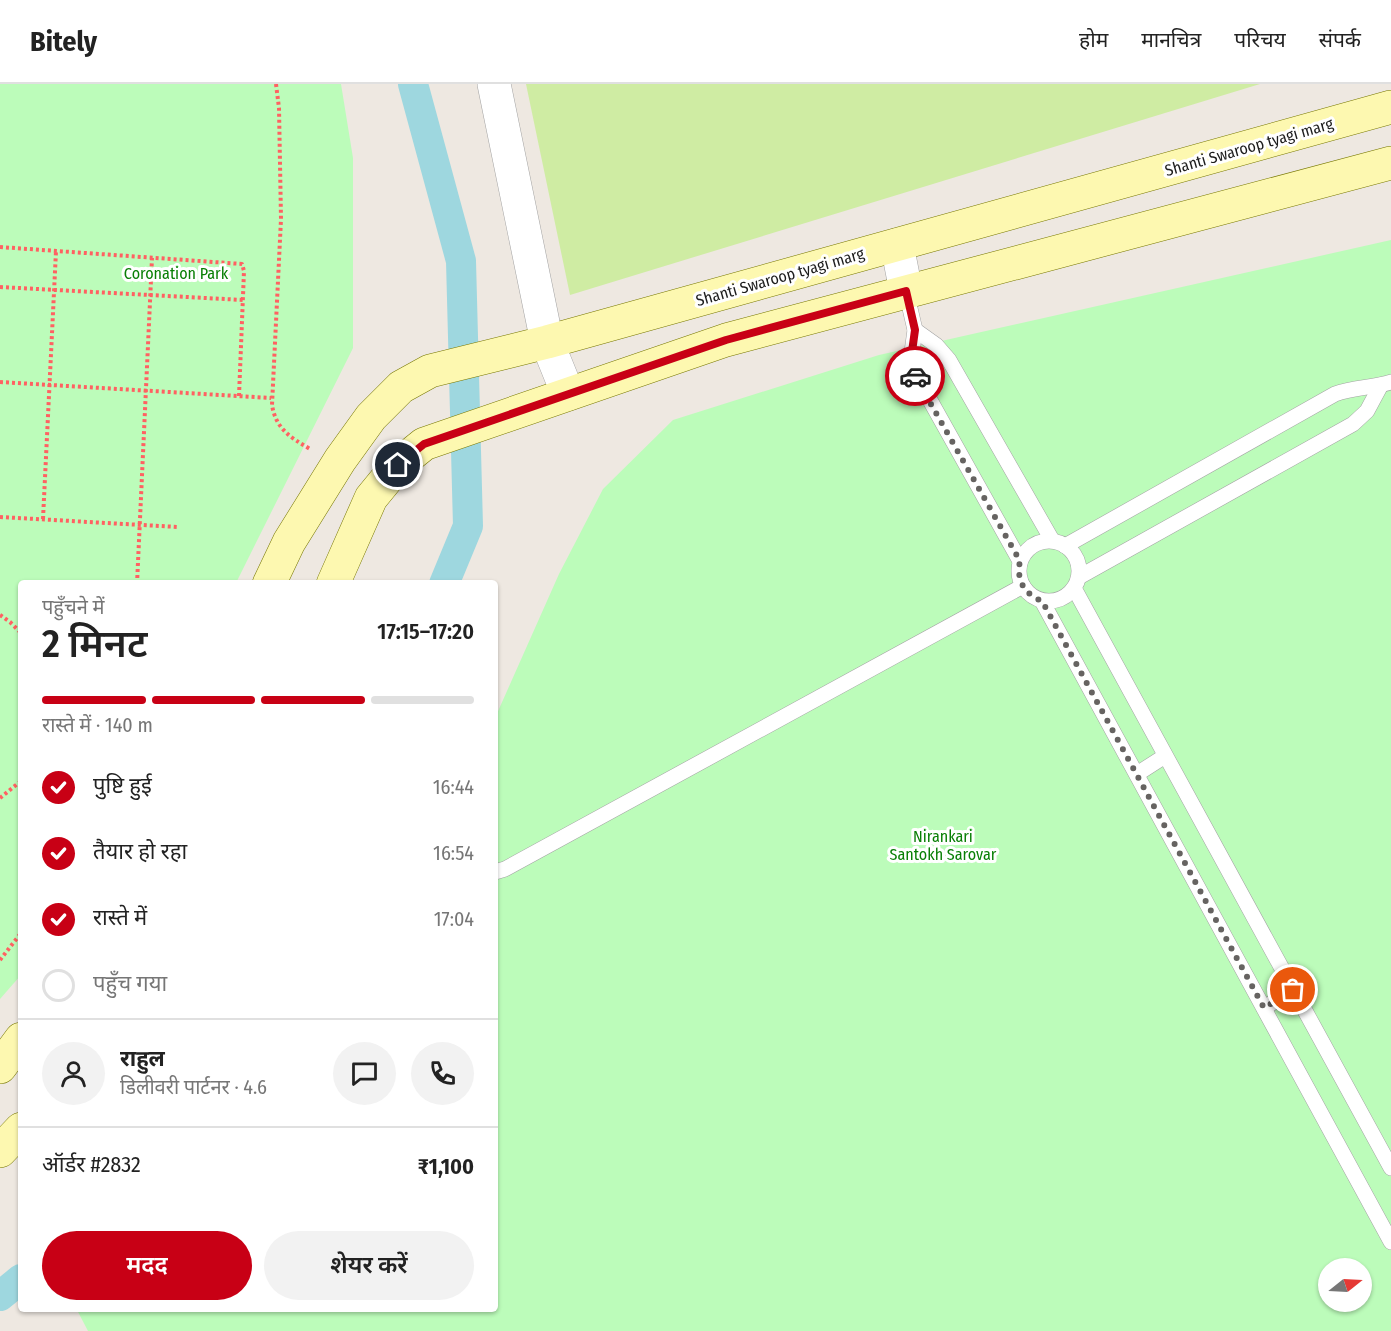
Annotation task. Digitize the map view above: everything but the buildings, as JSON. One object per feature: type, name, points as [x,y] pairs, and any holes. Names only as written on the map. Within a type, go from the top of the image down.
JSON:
[{"type":"main road","name":"Shanti Swaroop tyagi marg","points":[[271,580],[289,542],[337,465],[371,417],[401,387],[430,371],[537,344],[1391,107]]},
{"type":"main road","points":[[335,580],[371,498],[398,465],[424,444],[726,340],[1391,163]]},
{"type":"main road","points":[[0,1067],[18,1043]]},
{"type":"main road","points":[[0,1150],[18,1132]]},
{"type":"street","points":[[494,84],[537,344],[568,394]]},
{"type":"street","points":[[897,245],[906,291]]},
{"type":"lane","points":[[906,291],[915,330],[911,359],[916,377],[1020,561]]},
{"type":"lane","points":[[915,330],[936,345],[949,360],[1059,543],[1077,558],[1080,567],[1076,582],[1166,756],[1391,1168]]},
{"type":"lane","points":[[1386,384],[1367,411],[1353,424],[1076,582],[1061,599],[1042,601],[1033,597],[1023,586],[1018,571],[1020,561],[1032,545],[1042,540],[1059,543],[1335,393],[1352,388],[1386,384]]},
{"type":"lane","points":[[498,871],[1023,586]]},
{"type":"lane","points":[[1042,601],[1389,1235]]},
{"type":"lane","points":[[1137,774],[1166,756]]},
{"type":"lane","points":[[1264,1008],[1293,990]]},
{"type":"path","points":[[276,84],[279,108],[281,219],[272,398],[274,416],[279,428],[289,437],[337,465]]},
{"type":"path","points":[[0,247],[242,264],[244,271],[239,396]]},
{"type":"path","points":[[43,519],[56,251]]},
{"type":"path","points":[[137,580],[152,258]]},
{"type":"path","points":[[0,286],[243,300]]},
{"type":"path","points":[[0,382],[272,398]]},
{"type":"path","points":[[0,517],[178,527]]},
{"type":"path","points":[[0,615],[18,630]]},
{"type":"path","points":[[0,798],[18,783]]},
{"type":"path","points":[[0,960],[18,937]]},
{"type":"green space","name":"Coronation Park","points":[[0,84],[341,84],[353,158],[353,348],[237,580],[18,580],[18,978],[0,999]]},
{"type":"green space","points":[[526,84],[1260,84],[570,295]]},
{"type":"green space","name":"Nirankari Santokh Sarovar","points":[[1391,240],[1391,1331],[88,1331],[78,1312],[498,1312],[498,711],[559,574],[603,489],[673,420],[879,355]]},
{"type":"waterway","points":[[413,84],[461,261],[468,526],[446,580]]},
{"type":"waterway","points":[[0,1296],[18,1281]]},
{"type":"way so far","points":[[915,376],[1020,561],[1018,571],[1020,582],[1025,591],[1042,601],[1264,1008],[1293,990]]},
{"type":"route","points":[[398,465],[424,444],[726,340],[906,291],[915,330],[911,359],[915,376]]}]
